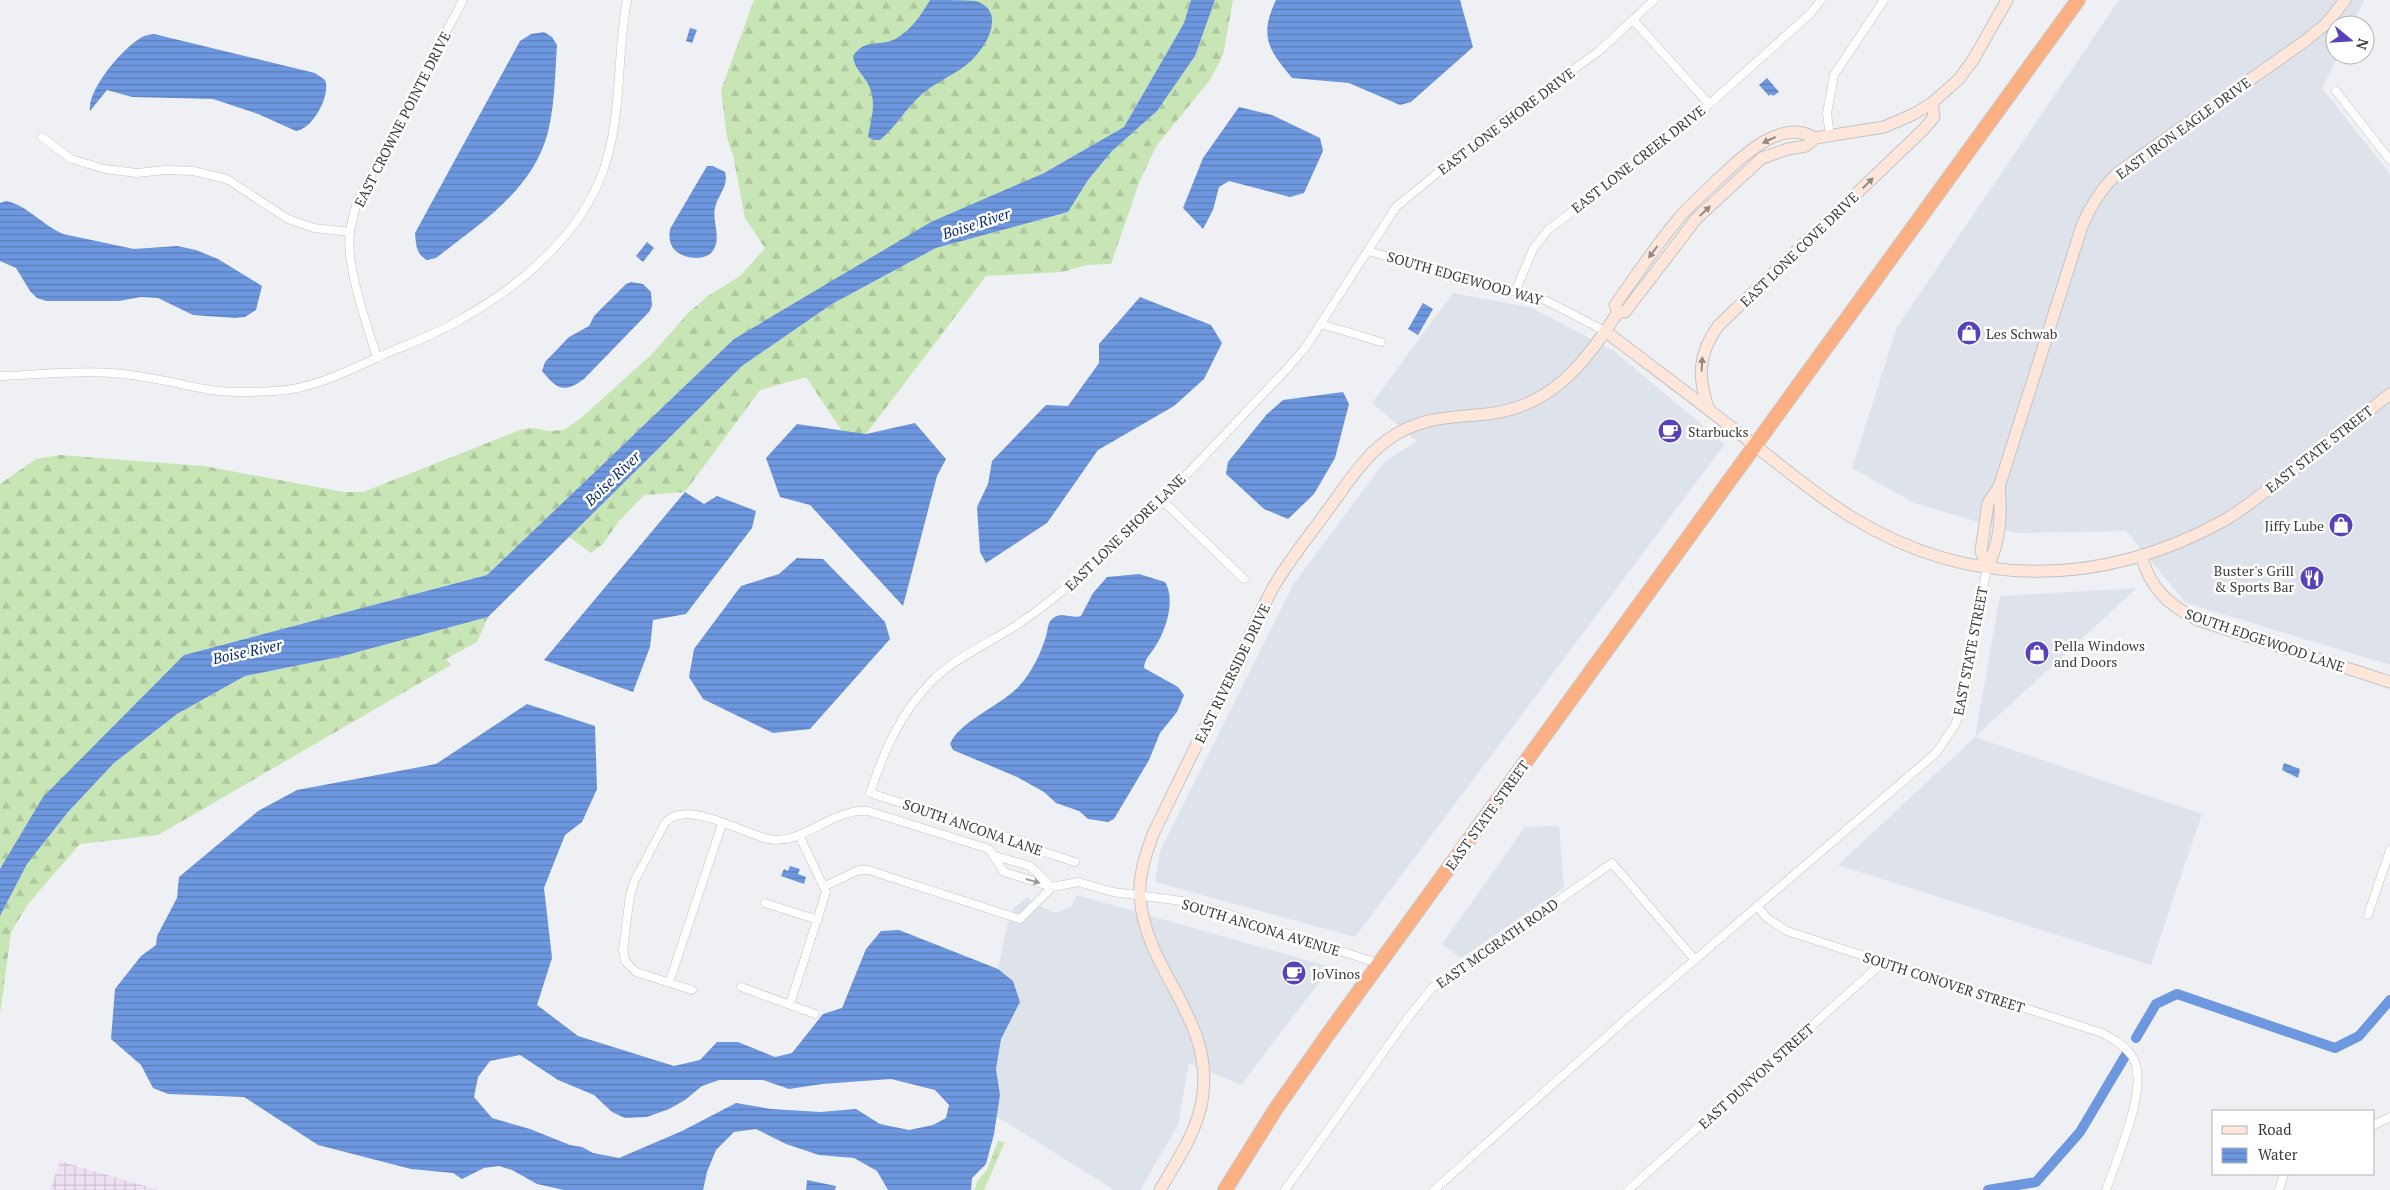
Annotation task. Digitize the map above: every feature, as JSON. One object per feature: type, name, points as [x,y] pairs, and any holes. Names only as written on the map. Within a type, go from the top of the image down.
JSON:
[{"type":"highway","name":"EAST STATE STREET","points":[[1225,1190],[1292,1086],[2078,0]]},
{"type":"street","name":"EAST CROWNE POINTE DRIVE","points":[[377,358],[352,269],[350,232],[359,198],[463,0]]},
{"type":"street","points":[[0,376],[111,373],[148,377],[213,390],[276,391],[327,379],[463,319],[492,300],[536,265],[572,227],[601,176],[611,146],[616,116],[621,31],[627,0]]},
{"type":"street","name":"EAST LONE SHORE DRIVE","points":[[1369,251],[1396,207],[1502,120],[1598,52],[1654,0]]},
{"type":"street","name":"EAST LONE CREEK DRIVE","points":[[1516,290],[1533,249],[1548,230],[1688,123],[1810,14],[1821,0]]},
{"type":"street","points":[[1830,137],[1826,113],[1834,75],[1884,0]]},
{"type":"street","name":"EAST RIVERSIDE DRIVE","points":[[1160,1190],[1192,1132],[1199,1114],[1204,1085],[1204,1068],[1200,1045],[1192,1023],[1151,946],[1144,922],[1140,896],[1143,867],[1154,832],[1277,582],[1359,468],[1386,441],[1404,430],[1427,420],[1503,412],[1542,398],[1557,387],[1582,362],[1618,312],[1615,305],[1674,225],[1746,154],[1771,138],[1788,133],[1806,133],[1815,138],[1830,137],[1884,127],[1914,114],[1932,103],[1958,79],[1973,60],[2007,0]]},
{"type":"street","name":"EAST IRON EAGLE DRIVE","points":[[1986,567],[1994,555],[2001,505],[1999,487],[2082,226],[2091,206],[2103,188],[2120,171],[2311,37],[2327,23],[2345,0]]},
{"type":"street","points":[[1633,20],[1709,104]]},
{"type":"street","points":[[2336,91],[2390,160]]},
{"type":"street","name":"EAST LONE COVE DRIVE","points":[[1710,412],[1701,378],[1702,356],[1710,336],[1726,318],[1924,129],[1934,117],[1932,103]]},
{"type":"street","points":[[42,137],[72,158],[105,169],[137,173],[165,170],[193,171],[227,179],[288,219],[314,228],[350,232]]},
{"type":"street","name":"SOUTH EDGEWOOD WAY","points":[[1369,251],[1468,282],[1516,290],[1537,296],[1605,331],[1755,446]]},
{"type":"street","name":"EAST LONE SHORE LANE","points":[[870,792],[882,756],[896,728],[914,702],[933,680],[958,660],[1017,625],[1060,593],[1109,550],[1286,370],[1305,348],[1369,251]]},
{"type":"street","points":[[1321,324],[1381,342]]},
{"type":"street","name":"EAST STATE STREET","points":[[2141,555],[2189,538],[2239,511],[2390,394]]},
{"type":"street","points":[[1755,446],[1832,504],[1881,534],[1934,555],[1986,567],[2048,572],[2080,570],[2141,555]]},
{"type":"street","points":[[1161,498],[1244,579]]},
{"type":"street","name":"SOUTH EDGEWOOD LANE","points":[[2141,555],[2145,570],[2155,589],[2178,610],[2198,620],[2390,682]]},
{"type":"street","name":"EAST STATE STREET","points":[[1434,1190],[1757,906],[1906,781],[1936,753],[1947,738],[1962,707],[1986,567]]},
{"type":"street","name":"SOUTH ANCONA LANE","points":[[870,792],[1030,844],[1032,848],[1075,862]]},
{"type":"street","points":[[692,990],[636,972],[625,961],[623,950],[630,895],[641,868],[665,823],[672,816],[687,813],[770,840],[799,835],[851,811],[868,811],[989,849],[1004,872],[1052,886]]},
{"type":"street","points":[[669,983],[722,824]]},
{"type":"street","points":[[790,1004],[826,897],[825,886],[799,835]]},
{"type":"street","points":[[2368,915],[2390,850]]},
{"type":"street","points":[[995,856],[1030,866],[1052,886]]},
{"type":"street","name":"EAST MCGRATH ROAD","points":[[1286,1190],[1407,1019],[1432,988],[1612,863],[1695,960]]},
{"type":"street","points":[[825,886],[859,870],[868,870],[1020,919],[1052,886]]},
{"type":"street","name":"SOUTH ANCONA AVENUE","points":[[1052,886],[1078,882],[1113,892],[1182,901],[1222,912],[1380,964]]},
{"type":"street","points":[[766,902],[818,920]]},
{"type":"street","name":"SOUTH CONOVER STREET","points":[[1757,906],[1767,918],[1787,931],[2102,1033],[2118,1042],[2132,1056],[2138,1076],[2135,1101],[2106,1190]]},
{"type":"street","name":"EAST DUNYON STREET","points":[[1628,1190],[1883,962]]},
{"type":"street","points":[[741,988],[815,1014]]},
{"type":"street","points":[[2375,1124],[2390,1117]]},
{"type":"street","points":[[2279,1190],[2284,1175]]},
{"type":"shaded area","points":[[2119,0],[2364,0],[2357,15],[2325,15],[2325,65],[2334,65],[2322,88],[2390,174],[2390,665],[2186,603],[2126,531],[2016,533],[1914,503],[1852,468],[1897,327]]},
{"type":"shaded area","points":[[1453,293],[1532,308],[1614,351],[1725,444],[1355,937],[1155,882],[1160,851],[1293,585],[1384,462],[1417,441],[1372,403]]},
{"type":"shaded area","points":[[2137,588],[1975,737],[2000,596]]},
{"type":"shaded area","points":[[1975,737],[2202,814],[2151,965],[1838,865]]},
{"type":"shaded area","points":[[1559,826],[1564,888],[1461,958],[1442,944],[1525,827]]},
{"type":"shaded area","points":[[1077,895],[1331,967],[1241,1085],[1189,1063],[1178,1125],[1140,1190],[1114,1190],[996,1116],[1000,1095],[996,1069],[1001,1039],[1020,1002],[1013,981],[998,969],[1008,922],[1014,908],[1028,897],[1035,904],[1055,913],[1071,907]]},
{"type":"shaded area","points":[[60,1161],[158,1190],[50,1190]]},
{"type":"green space","points":[[754,0],[1191,0],[1184,23],[1124,127],[1044,173],[734,339],[487,575],[184,655],[0,869],[0,484],[36,459],[60,455],[204,466],[344,492],[363,492],[520,430],[532,428],[549,431],[564,430],[581,418],[652,354],[688,313],[708,296],[740,276],[765,248],[745,218],[733,155],[727,138],[721,90]]},
{"type":"green space","points":[[1215,0],[1233,0],[1223,55],[1210,80],[1157,145],[1140,180],[1111,264],[1087,265],[1062,272],[986,276],[866,434],[842,431],[806,377],[760,390],[685,492],[644,495],[619,521],[603,544],[591,553],[569,537],[742,366],[832,304],[936,248],[1068,212],[1088,180],[1112,151],[1157,111],[1195,56]]},
{"type":"green space","points":[[488,617],[477,642],[446,659],[451,665],[158,835],[80,844],[28,904],[11,932],[0,1015],[0,916],[27,864],[66,814],[114,763],[177,714],[245,676],[339,657]]},
{"type":"green space","points":[[998,1141],[1005,1142],[984,1190],[975,1190],[977,1181],[987,1170]]},
{"type":"water","points":[[930,0],[976,1],[985,6],[990,12],[992,20],[988,37],[984,46],[972,60],[921,95],[886,135],[880,140],[874,140],[868,137],[873,112],[873,99],[867,82],[855,65],[853,56],[863,47],[891,41],[903,34],[916,21]]},
{"type":"water","name":"Boise River","points":[[1191,0],[1215,0],[1195,56],[1157,111],[1112,151],[1088,180],[1068,212],[936,248],[832,304],[742,366],[488,617],[339,657],[245,676],[177,714],[114,763],[68,812],[27,864],[0,916],[0,869],[43,797],[184,655],[487,575],[734,339],[931,222],[1044,173],[1124,127],[1184,23]]},
{"type":"water","points":[[1276,0],[1460,0],[1473,47],[1411,102],[1400,105],[1349,83],[1292,78],[1272,50],[1267,33],[1271,12]]},
{"type":"water","points":[[690,28],[697,30],[692,43],[686,41]]},
{"type":"water","points":[[544,32],[552,37],[557,45],[552,111],[541,153],[518,188],[503,204],[436,258],[427,260],[423,258],[416,245],[415,233],[520,41],[531,34]]},
{"type":"water","points":[[154,34],[315,73],[325,80],[326,86],[323,102],[309,124],[296,131],[258,114],[213,99],[132,97],[107,90],[90,111],[94,92],[117,59],[134,42],[146,35]]},
{"type":"water","points":[[1767,78],[1779,92],[1773,96],[1771,94],[1769,96],[1759,85]]},
{"type":"water","points":[[1239,107],[1272,115],[1320,138],[1323,151],[1304,193],[1290,197],[1229,181],[1219,187],[1213,210],[1203,229],[1183,208],[1203,158]]},
{"type":"water","points":[[707,166],[713,166],[725,172],[726,177],[726,182],[716,203],[714,213],[717,234],[716,244],[711,253],[706,256],[700,258],[688,257],[673,248],[670,239],[670,229]]},
{"type":"water","points":[[6,201],[20,206],[63,234],[134,249],[177,246],[196,250],[218,259],[262,286],[256,310],[245,317],[235,318],[193,315],[158,298],[141,297],[119,301],[46,301],[37,298],[30,291],[16,268],[0,261],[0,203]]},
{"type":"water","points":[[647,242],[654,248],[643,262],[636,256]]},
{"type":"water","points":[[631,282],[643,284],[651,292],[652,306],[649,312],[584,379],[571,387],[565,388],[552,382],[542,371],[545,362],[569,337],[589,326],[594,316],[626,284]]},
{"type":"water","points":[[1140,297],[1211,325],[1222,343],[1204,379],[1174,406],[1098,450],[1047,523],[986,563],[980,552],[977,507],[988,484],[992,461],[1046,405],[1068,406],[1099,363],[1099,344]]},
{"type":"water","points":[[1423,303],[1433,309],[1418,335],[1408,329]]},
{"type":"water","points":[[1343,392],[1349,404],[1335,458],[1314,494],[1288,519],[1264,509],[1226,474],[1228,462],[1267,414],[1283,400]]},
{"type":"water","points":[[915,423],[946,459],[937,476],[903,606],[810,505],[780,497],[766,458],[797,424],[866,434]]},
{"type":"water","points":[[685,492],[704,504],[717,496],[756,511],[752,528],[686,614],[653,620],[650,647],[633,692],[544,660]]},
{"type":"water","points":[[797,558],[823,559],[885,622],[890,639],[810,729],[773,733],[703,699],[689,677],[694,649],[741,586],[779,574]]},
{"type":"water","points":[[1139,574],[1165,582],[1170,597],[1166,624],[1144,668],[1178,687],[1184,695],[1177,712],[1160,733],[1149,760],[1114,819],[1108,822],[1088,819],[1079,811],[1056,803],[1044,792],[1017,777],[953,750],[950,744],[961,729],[1007,696],[1025,679],[1038,658],[1047,634],[1048,625],[1052,619],[1062,615],[1081,616],[1093,593],[1107,577]]},
{"type":"water","points":[[527,704],[595,726],[597,789],[582,822],[565,835],[544,888],[552,958],[537,1005],[578,1036],[674,1066],[700,1060],[717,1042],[738,1042],[775,1057],[792,1053],[823,1014],[842,1008],[866,949],[881,931],[899,930],[998,969],[1013,981],[1020,1002],[1001,1039],[996,1069],[1000,1095],[994,1134],[986,1164],[972,1178],[971,1190],[888,1190],[877,1171],[854,1158],[819,1155],[786,1144],[756,1129],[734,1132],[716,1150],[707,1172],[703,1190],[564,1190],[537,1184],[512,1170],[499,1166],[484,1168],[462,1179],[453,1173],[411,1169],[318,1145],[244,1097],[168,1094],[153,1088],[141,1065],[111,1039],[115,989],[141,956],[156,945],[157,936],[177,898],[179,877],[258,811],[297,790],[436,764]],"holes":[[[520,1055],[558,1080],[594,1095],[612,1112],[625,1118],[647,1117],[669,1109],[685,1100],[702,1086],[719,1080],[763,1080],[789,1089],[822,1084],[891,1079],[935,1090],[949,1105],[946,1118],[933,1125],[909,1130],[880,1124],[856,1109],[820,1112],[771,1109],[736,1103],[682,1131],[619,1158],[593,1153],[582,1147],[570,1145],[530,1129],[492,1118],[474,1097],[478,1077],[490,1061]]]},
{"type":"water","points":[[2284,763],[2300,769],[2298,778],[2282,770]]},
{"type":"water","points":[[790,866],[800,869],[798,874],[806,877],[804,884],[781,876],[784,869],[788,871]]},
{"type":"water","points":[[807,1180],[836,1186],[835,1190],[806,1190]]},
{"type":"waterway","points":[[2136,1038],[2156,1004],[2177,994],[2335,1048],[2359,1036],[2390,1000]]},
{"type":"waterway","points":[[1988,1190],[2036,1182],[2080,1132],[2127,1053]]},
{"type":"place","name":"Les Schwab","points":[[1969,333]]},
{"type":"place","name":"Starbucks","points":[[1670,431]]},
{"type":"place","name":"Jiffy Lube","points":[[2341,525]]},
{"type":"place","name":"Buster's Grill & Sports Bar","points":[[2312,578]]},
{"type":"place","name":"Pella Windows and Doors","points":[[2037,653]]},
{"type":"place","name":"JoVinos","points":[[1294,973]]}]
